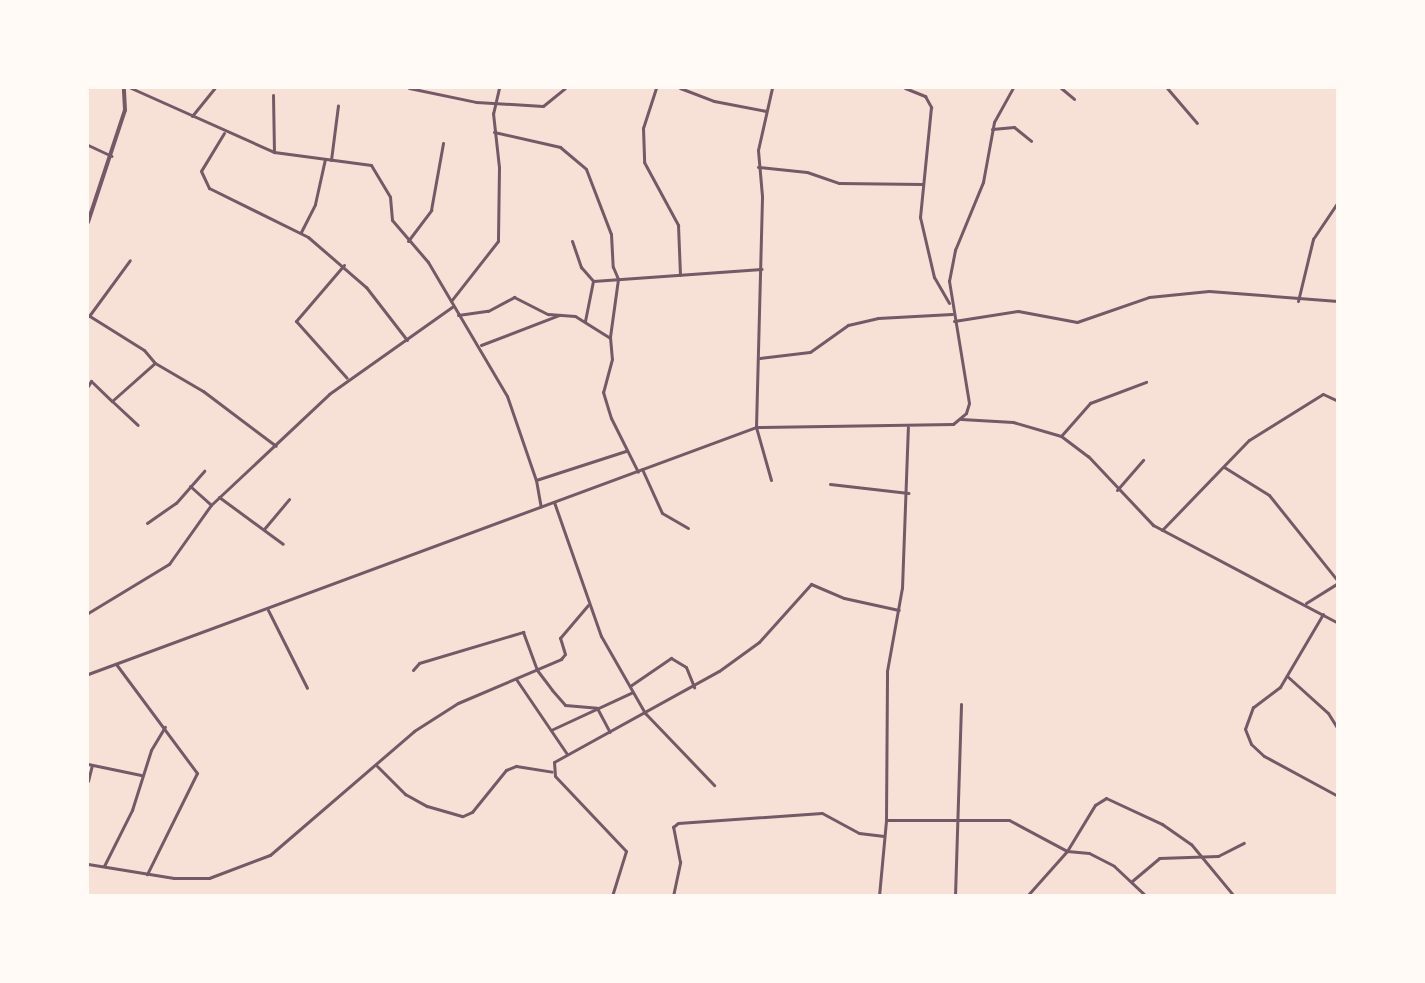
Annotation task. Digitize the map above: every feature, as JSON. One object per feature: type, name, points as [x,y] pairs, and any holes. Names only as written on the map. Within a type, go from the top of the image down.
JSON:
[{"type":"street","points":[[88,222],[89,214],[112,156],[125,110],[124,88]]},
{"type":"street","points":[[131,88],[224,133],[274,152],[363,163],[377,170],[390,197],[392,220],[408,241],[428,262],[451,301],[452,307],[481,345],[507,396],[536,480],[541,507]]},
{"type":"street","points":[[192,116],[215,88]]},
{"type":"street","points":[[409,88],[493,102],[543,106],[565,88]]},
{"type":"street","points":[[451,301],[498,241],[499,167],[494,132],[493,102],[499,88]]},
{"type":"street","points":[[656,88],[643,128],[644,162],[678,225],[680,275]]},
{"type":"street","points":[[680,88],[714,101],[766,111]]},
{"type":"street","points":[[771,480],[756,427],[762,269],[762,196],[757,167],[766,111],[772,88]]},
{"type":"street","points":[[905,88],[914,89],[925,96],[931,107],[920,217],[934,277],[951,306]]},
{"type":"street","points":[[961,419],[969,403],[948,288],[953,258],[983,182],[992,130],[998,109],[1013,88]]},
{"type":"street","points":[[1061,88],[1074,99]]},
{"type":"street","points":[[1168,88],[1196,123]]},
{"type":"street","points":[[273,95],[274,152]]},
{"type":"street","points":[[331,160],[338,105]]},
{"type":"street","points":[[992,130],[1014,127],[1031,141]]},
{"type":"street","points":[[494,132],[560,147],[586,169],[611,234],[613,267],[618,279],[610,337],[612,359],[603,392],[626,451],[638,472]]},
{"type":"street","points":[[224,133],[201,171],[206,184],[301,232],[344,265],[407,340]]},
{"type":"street","points":[[408,241],[431,210],[443,143]]},
{"type":"street","points":[[88,145],[112,156]]},
{"type":"street","points":[[301,232],[315,204],[325,159]]},
{"type":"street","points":[[757,167],[807,172],[839,183],[922,184]]},
{"type":"street","points":[[1298,301],[1313,239],[1338,202]]},
{"type":"street","points":[[572,241],[581,267],[593,281]]},
{"type":"street","points":[[130,260],[88,315],[144,350],[155,363],[203,391],[276,446]]},
{"type":"street","points":[[344,265],[296,321],[347,378]]},
{"type":"street","points":[[593,281],[680,275],[719,268],[762,269]]},
{"type":"street","points":[[585,321],[593,281]]},
{"type":"street","points":[[954,321],[1018,311],[1077,322],[1149,297],[1175,293],[1230,291],[1298,301],[1338,301]]},
{"type":"street","points":[[457,314],[488,311],[514,297],[548,314],[561,314],[585,321],[610,337]]},
{"type":"street","points":[[88,613],[169,564],[211,505],[347,378],[407,340],[452,307]]},
{"type":"street","points":[[481,345],[561,314]]},
{"type":"street","points":[[760,358],[810,352],[848,325],[878,318],[952,314]]},
{"type":"street","points":[[112,401],[155,363]]},
{"type":"street","points":[[88,378],[138,425]]},
{"type":"street","points":[[88,386],[92,381]]},
{"type":"street","points":[[1061,436],[1090,403],[1146,382]]},
{"type":"street","points":[[1162,530],[1249,440],[1319,396],[1338,401]]},
{"type":"street","points":[[88,674],[268,610],[756,427],[946,427],[961,419],[1013,422],[1061,436],[1088,456],[1138,513],[1162,530],[1306,603],[1338,623]]},
{"type":"street","points":[[880,896],[886,820],[887,671],[899,610],[908,493],[908,427]]},
{"type":"street","points":[[536,480],[626,451]]},
{"type":"street","points":[[1117,490],[1143,460]]},
{"type":"street","points":[[1224,468],[1269,495],[1338,582],[1306,603]]},
{"type":"street","points":[[642,469],[662,513],[688,528]]},
{"type":"street","points":[[147,523],[176,503],[204,471]]},
{"type":"street","points":[[830,484],[908,493]]},
{"type":"street","points":[[190,486],[211,505]]},
{"type":"street","points":[[219,497],[283,544]]},
{"type":"street","points":[[264,529],[289,499]]},
{"type":"street","points":[[554,502],[588,605],[633,692],[645,713],[714,785]]},
{"type":"street","points":[[552,772],[554,762],[694,687],[759,642],[811,584],[844,598],[899,610]]},
{"type":"street","points":[[88,864],[147,874],[209,878],[270,855],[378,766],[414,731],[458,703],[564,657],[560,638],[588,605]]},
{"type":"street","points":[[268,610],[307,688]]},
{"type":"street","points":[[1323,614],[1287,676],[1268,699],[1253,707],[1245,729],[1251,744],[1272,761],[1338,796]]},
{"type":"street","points":[[413,670],[419,663],[524,632],[537,670],[565,705],[597,708]]},
{"type":"street","points":[[630,686],[671,658],[686,667],[694,687]]},
{"type":"street","points":[[116,664],[165,727],[197,777],[147,874]]},
{"type":"street","points":[[1287,676],[1328,713],[1338,729]]},
{"type":"street","points":[[516,678],[568,754]]},
{"type":"street","points":[[551,730],[633,692]]},
{"type":"street","points":[[955,896],[955,820],[961,704]]},
{"type":"street","points":[[597,708],[610,732]]},
{"type":"street","points":[[104,866],[132,810],[141,775],[165,727]]},
{"type":"street","points":[[88,764],[141,775]]},
{"type":"street","points":[[88,781],[92,765]]},
{"type":"street","points":[[378,766],[405,794],[427,806],[463,816],[472,812],[506,770],[516,766],[552,772],[626,851],[612,896]]},
{"type":"street","points":[[1028,895],[1067,851],[1094,805],[1106,798],[1170,829],[1202,857],[1234,896]]},
{"type":"street","points":[[673,896],[680,862],[673,827],[678,823],[822,813],[859,833],[884,836]]},
{"type":"street","points":[[886,820],[1009,820],[1067,851],[1090,853],[1132,882],[1146,896]]},
{"type":"street","points":[[1132,882],[1159,858],[1202,857],[1224,854],[1244,843]]}]
